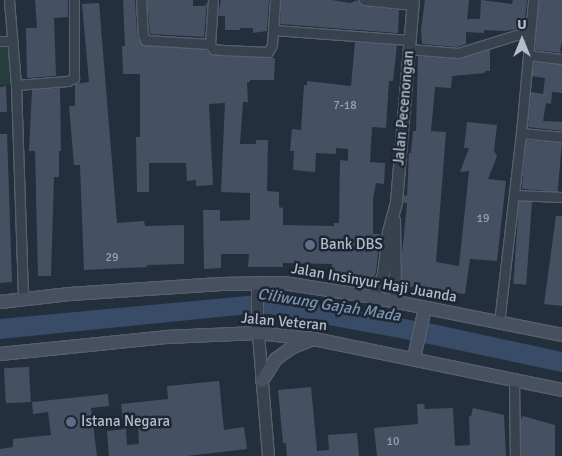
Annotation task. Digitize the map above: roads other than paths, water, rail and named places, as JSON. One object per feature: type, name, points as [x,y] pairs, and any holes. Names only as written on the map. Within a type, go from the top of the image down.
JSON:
[{"type":"main road","name":"Jalan Insinyur Haji Juanda","points":[[0,302],[23,299],[257,289],[284,283],[396,302],[424,314],[499,323],[562,335]]},
{"type":"main road","points":[[414,358],[424,314]]},
{"type":"main road","name":"Jalan Veteran","points":[[0,354],[166,337],[258,334],[314,339],[414,358],[562,390]]},
{"type":"main road","points":[[262,381],[276,359],[291,348],[314,339]]},
{"type":"street","points":[[9,0],[16,85],[23,299]]},
{"type":"street","points":[[16,85],[68,81],[74,78],[74,0]]},
{"type":"street","points":[[142,0],[145,40],[210,44],[214,48],[223,50],[268,52],[272,45],[275,0]]},
{"type":"street","points":[[210,44],[214,0]]},
{"type":"street","points":[[364,0],[413,3]]},
{"type":"street","points":[[499,323],[522,133],[533,0]]},
{"type":"street","name":"Jalan Pecenongan","points":[[372,297],[384,274],[388,232],[393,216],[413,3]]},
{"type":"street","points":[[274,30],[410,45],[458,53],[516,35],[529,34]]},
{"type":"street","points":[[0,41],[12,41]]},
{"type":"street","points":[[528,55],[562,59]]},
{"type":"street","points":[[522,133],[562,137]]},
{"type":"street","points":[[514,195],[562,197]]},
{"type":"street","name":"Jalan Pecenongan","points":[[393,216],[396,233],[394,271],[396,302]]},
{"type":"street","points":[[257,289],[257,319],[268,456]]},
{"type":"street","points":[[514,379],[515,456]]},
{"type":"water","points":[[248,296],[270,296],[433,324],[562,352],[562,372],[410,340],[269,314],[249,314],[0,339],[0,319]]},
{"type":"place","name":"Bank DBS","points":[[310,245]]},
{"type":"place","name":"Istana Negara","points":[[71,422]]},
{"type":"water label","name":"Ciliwung Gajah Mada","points":[[329,305]]}]
